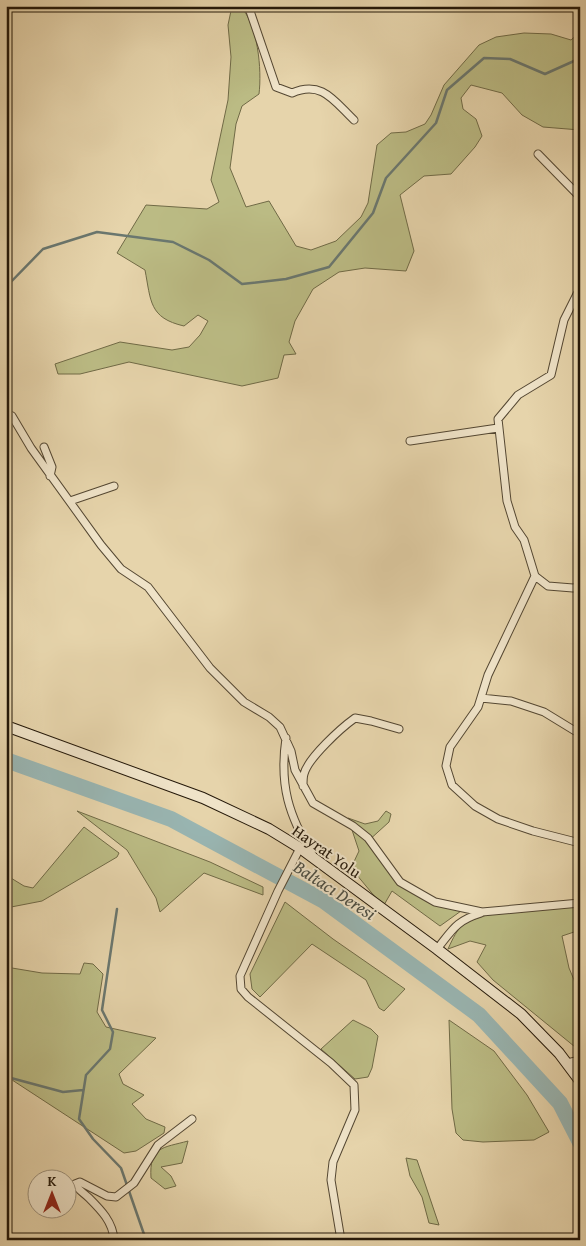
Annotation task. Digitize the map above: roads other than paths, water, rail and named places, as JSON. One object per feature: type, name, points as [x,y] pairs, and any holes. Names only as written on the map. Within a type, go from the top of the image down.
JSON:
[{"type":"main road","name":"Hayrat Yolu","points":[[6,726],[203,798],[269,829],[298,852],[316,861],[437,949],[521,1014],[567,1063],[580,1082]]},
{"type":"street","points":[[246,6],[250,11],[276,87],[292,93],[300,90],[319,89],[332,98],[354,120]]},
{"type":"street","points":[[367,6],[374,6]]},
{"type":"street","points":[[538,154],[580,197]]},
{"type":"street","points":[[580,292],[577,294],[564,320],[550,374],[518,395],[498,419],[507,501],[515,527],[524,540],[535,576],[548,586],[573,588],[580,586]]},
{"type":"street","points":[[6,412],[12,416],[50,476],[121,569],[148,587],[210,668],[244,702],[269,717],[280,727],[291,751],[295,770],[313,802],[353,826],[368,838],[400,882],[435,902],[482,912]]},
{"type":"street","points":[[410,441],[498,428]]},
{"type":"street","points":[[44,446],[52,467],[50,476]]},
{"type":"street","points":[[70,501],[114,486]]},
{"type":"street","points":[[535,576],[488,675],[478,707],[450,747],[446,766],[452,785],[475,806],[498,819],[532,831],[580,843]]},
{"type":"street","points":[[481,698],[511,701],[544,712],[580,734]]},
{"type":"street","points":[[303,786],[304,773],[313,758],[343,726],[355,718],[399,728]]},
{"type":"street","points":[[286,737],[284,753],[285,791],[298,830],[316,861]]},
{"type":"street","points":[[298,852],[240,976],[241,989],[248,997],[331,1063],[354,1085],[355,1110],[333,1162],[331,1180],[341,1240]]},
{"type":"street","points":[[437,949],[458,922],[482,912],[580,903]]},
{"type":"street","points":[[567,1063],[580,1060]]},
{"type":"street","points":[[114,1240],[113,1229],[109,1221],[75,1184],[80,1182],[106,1196],[116,1197],[134,1183],[158,1145],[192,1119]]},
{"type":"waterway","points":[[6,287],[43,249],[97,232],[173,242],[209,260],[242,284],[286,279],[329,267],[373,213],[386,178],[436,123],[447,90],[484,58],[510,59],[545,74],[574,61],[580,56]]},
{"type":"waterway","name":"Baltacı Deresi","points":[[6,760],[171,819],[324,901],[479,1015],[560,1103],[580,1142]]},
{"type":"waterway","points":[[117,909],[102,1010],[113,1032],[110,1049],[86,1075],[79,1119],[93,1139],[121,1168],[146,1240]]},
{"type":"waterway","points":[[6,1080],[11,1078],[63,1092],[83,1090]]}]
